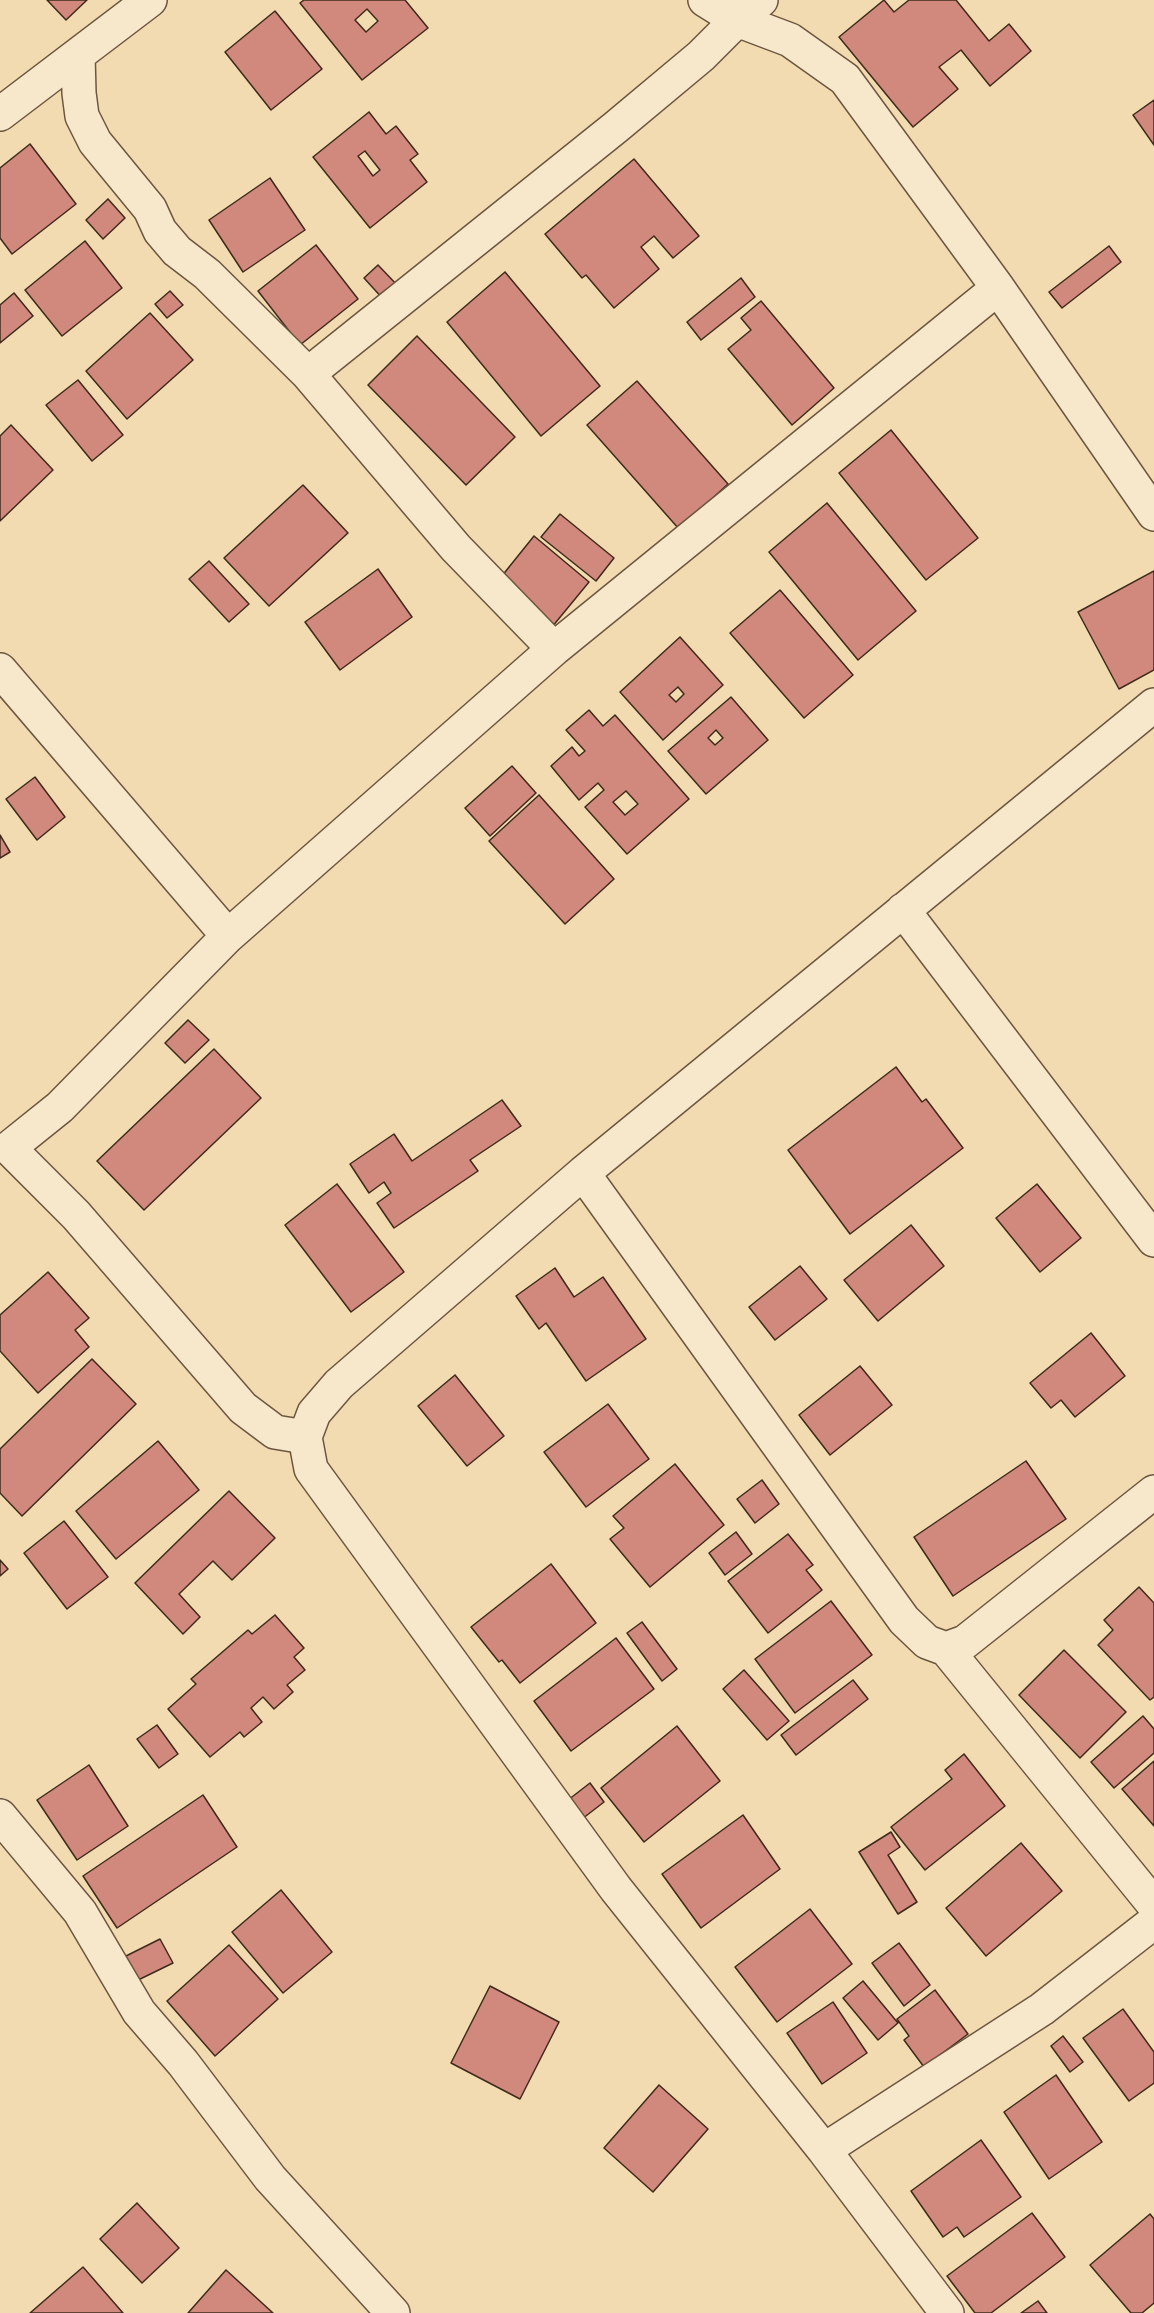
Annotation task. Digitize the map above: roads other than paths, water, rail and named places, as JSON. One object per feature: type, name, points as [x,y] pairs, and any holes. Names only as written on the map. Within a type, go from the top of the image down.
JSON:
[{"type":"street","points":[[0,114],[150,0]]},
{"type":"street","points":[[705,0],[749,10],[845,79],[998,288],[1154,514]]},
{"type":"street","points":[[308,374],[616,127],[701,56],[749,10]]},
{"type":"street","points":[[78,56],[82,116],[95,142],[150,209],[160,231],[177,251],[207,274],[308,374],[456,548],[554,649]]},
{"type":"street","points":[[305,1437],[275,1432],[243,1408],[76,1215],[4,1143],[60,1107],[228,936],[554,649],[998,288]]},
{"type":"street","points":[[0,670],[228,936]]},
{"type":"street","points":[[947,2313],[824,2150],[616,1889],[311,1469],[305,1437],[314,1413],[339,1384],[583,1173],[1154,705]]},
{"type":"street","points":[[903,910],[1154,1240]]},
{"type":"street","points":[[583,1173],[904,1620],[927,1642],[946,1649],[1154,1905]]},
{"type":"street","points":[[946,1649],[964,1642],[1150,1501]]},
{"type":"street","points":[[0,1816],[80,1912],[139,2013],[183,2063],[270,2178],[393,2313]]},
{"type":"street","points":[[824,2150],[1042,2009],[1154,1922]]}]
